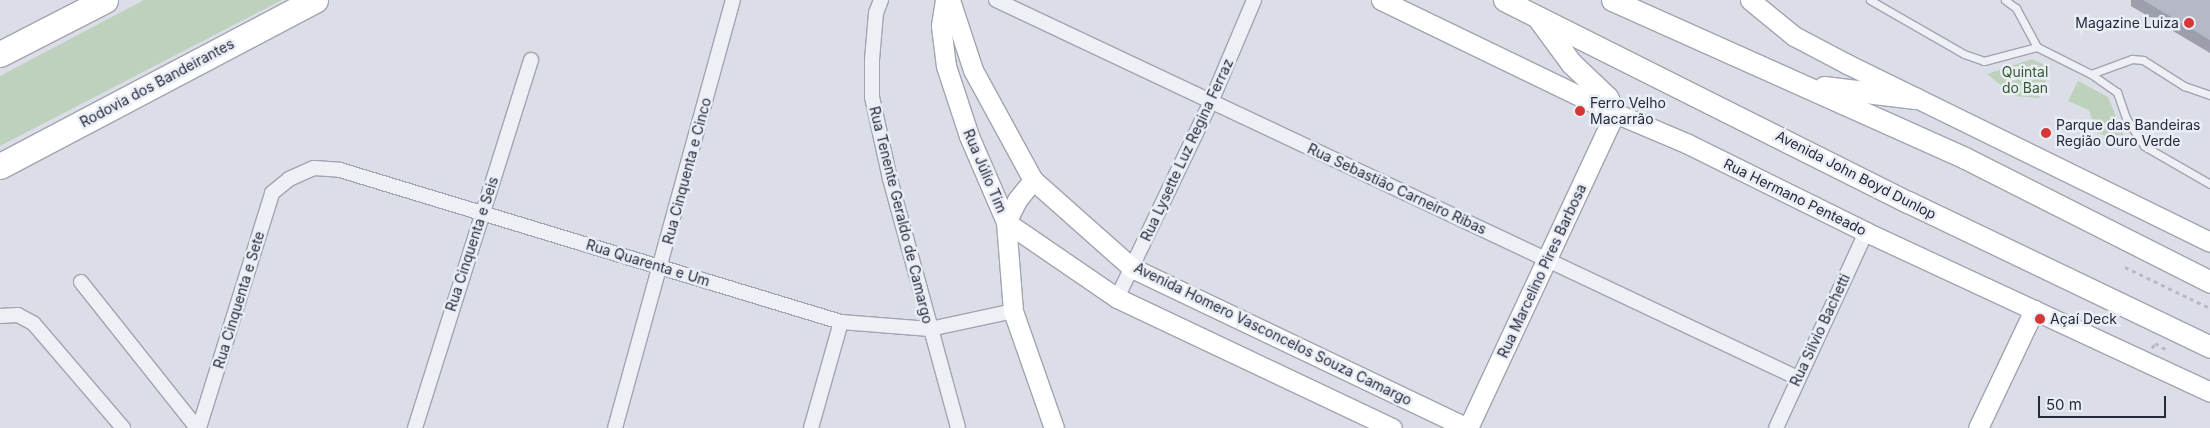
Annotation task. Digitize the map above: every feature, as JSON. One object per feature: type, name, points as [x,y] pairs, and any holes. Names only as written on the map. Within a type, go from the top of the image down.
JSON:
[{"type":"highway","points":[[0,54],[105,0]]},
{"type":"highway","name":"Rodovia dos Bandeirantes","points":[[0,166],[315,0]]},
{"type":"main road","name":"Rua Júlio Tim","points":[[945,0],[941,26],[946,66],[969,136],[1006,222],[1013,311],[1054,428]]},
{"type":"main road","name":"Avenida Homero Vasconcelos Souza Camargo","points":[[950,0],[973,70],[1034,180],[1132,268],[1468,428]]},
{"type":"main road","name":"Rua Hermano Penteado","points":[[1381,0],[1615,113],[1688,144],[1866,232],[2210,392]]},
{"type":"main road","name":"Avenida John Boyd Dunlop","points":[[1504,0],[1536,8],[1908,202],[2210,347]]},
{"type":"main road","points":[[1612,0],[1965,158],[2210,282]]},
{"type":"main road","points":[[1750,0],[1794,36],[1915,98],[2210,242]]},
{"type":"main road","points":[[1536,8],[1572,63],[1607,97],[1615,113]]},
{"type":"main road","points":[[1799,83],[1915,98]]},
{"type":"main road","name":"Rua Marcelino Pires Barbosa","points":[[1468,428],[1615,113]]},
{"type":"main road","points":[[1034,180],[1017,200],[1006,222],[1117,298],[1392,428]]},
{"type":"main road","points":[[1978,428],[2034,310]]},
{"type":"main road","points":[[2163,324],[2210,361]]},
{"type":"street","name":"Rua Cinquenta e Cinco","points":[[615,428],[733,0]]},
{"type":"street","name":"Rua Tenente Geraldo de Camargo","points":[[881,0],[876,13],[872,60],[872,96],[930,329],[958,428]]},
{"type":"street","name":"Rua Sebastião Carneiro Ribas","points":[[996,0],[1548,258],[1798,378]]},
{"type":"street","name":"Rua Lysette Luz Regina Ferraz","points":[[1117,298],[1211,102],[1254,0]]},
{"type":"street","name":"Rua Cinquenta e Seis","points":[[415,428],[531,60]]},
{"type":"street","name":"Rua Quarenta e Um","points":[[289,179],[314,168],[340,170],[841,322],[930,329],[1013,311]]},
{"type":"street","name":"Rua Cinquenta e Sete","points":[[198,428],[272,193],[289,179]]},
{"type":"street","name":"Rua Silvio Bachetti","points":[[1776,428],[1866,232]]},
{"type":"street","points":[[81,282],[198,428]]},
{"type":"street","points":[[0,316],[18,315],[34,324],[123,428]]},
{"type":"street","points":[[811,428],[841,322]]},
{"type":"lane","points":[[1870,0],[1964,54],[1984,61],[2038,47]]},
{"type":"lane","points":[[2005,0],[2016,8],[2038,47],[2091,74],[2117,92],[2126,118],[2144,146],[2210,184]]},
{"type":"lane","points":[[2091,74],[2132,59],[2143,60],[2184,86],[2210,95]]},
{"type":"path","points":[[2125,267],[2210,308]]},
{"type":"green space","points":[[144,0],[282,0],[0,146],[0,76]]},
{"type":"green space","name":"Quintal do Ban","points":[[2032,59],[2051,68],[2039,98],[2014,96],[1987,74]]},
{"type":"green space","points":[[2078,81],[2108,97],[2126,140],[2123,146],[2096,131],[2089,110],[2068,101]]},
{"type":"building","points":[[2143,0],[2210,0],[2210,40]]},
{"type":"place","name":"Magazine Luiza","points":[[2189,23]]},
{"type":"place","name":"Ferro Velho Macarrão","points":[[1580,111]]},
{"type":"place","name":"Parque das Bandeiras Região Ouro Verde","points":[[2046,133]]},
{"type":"place","name":"Açaí Deck","points":[[2040,319]]}]
